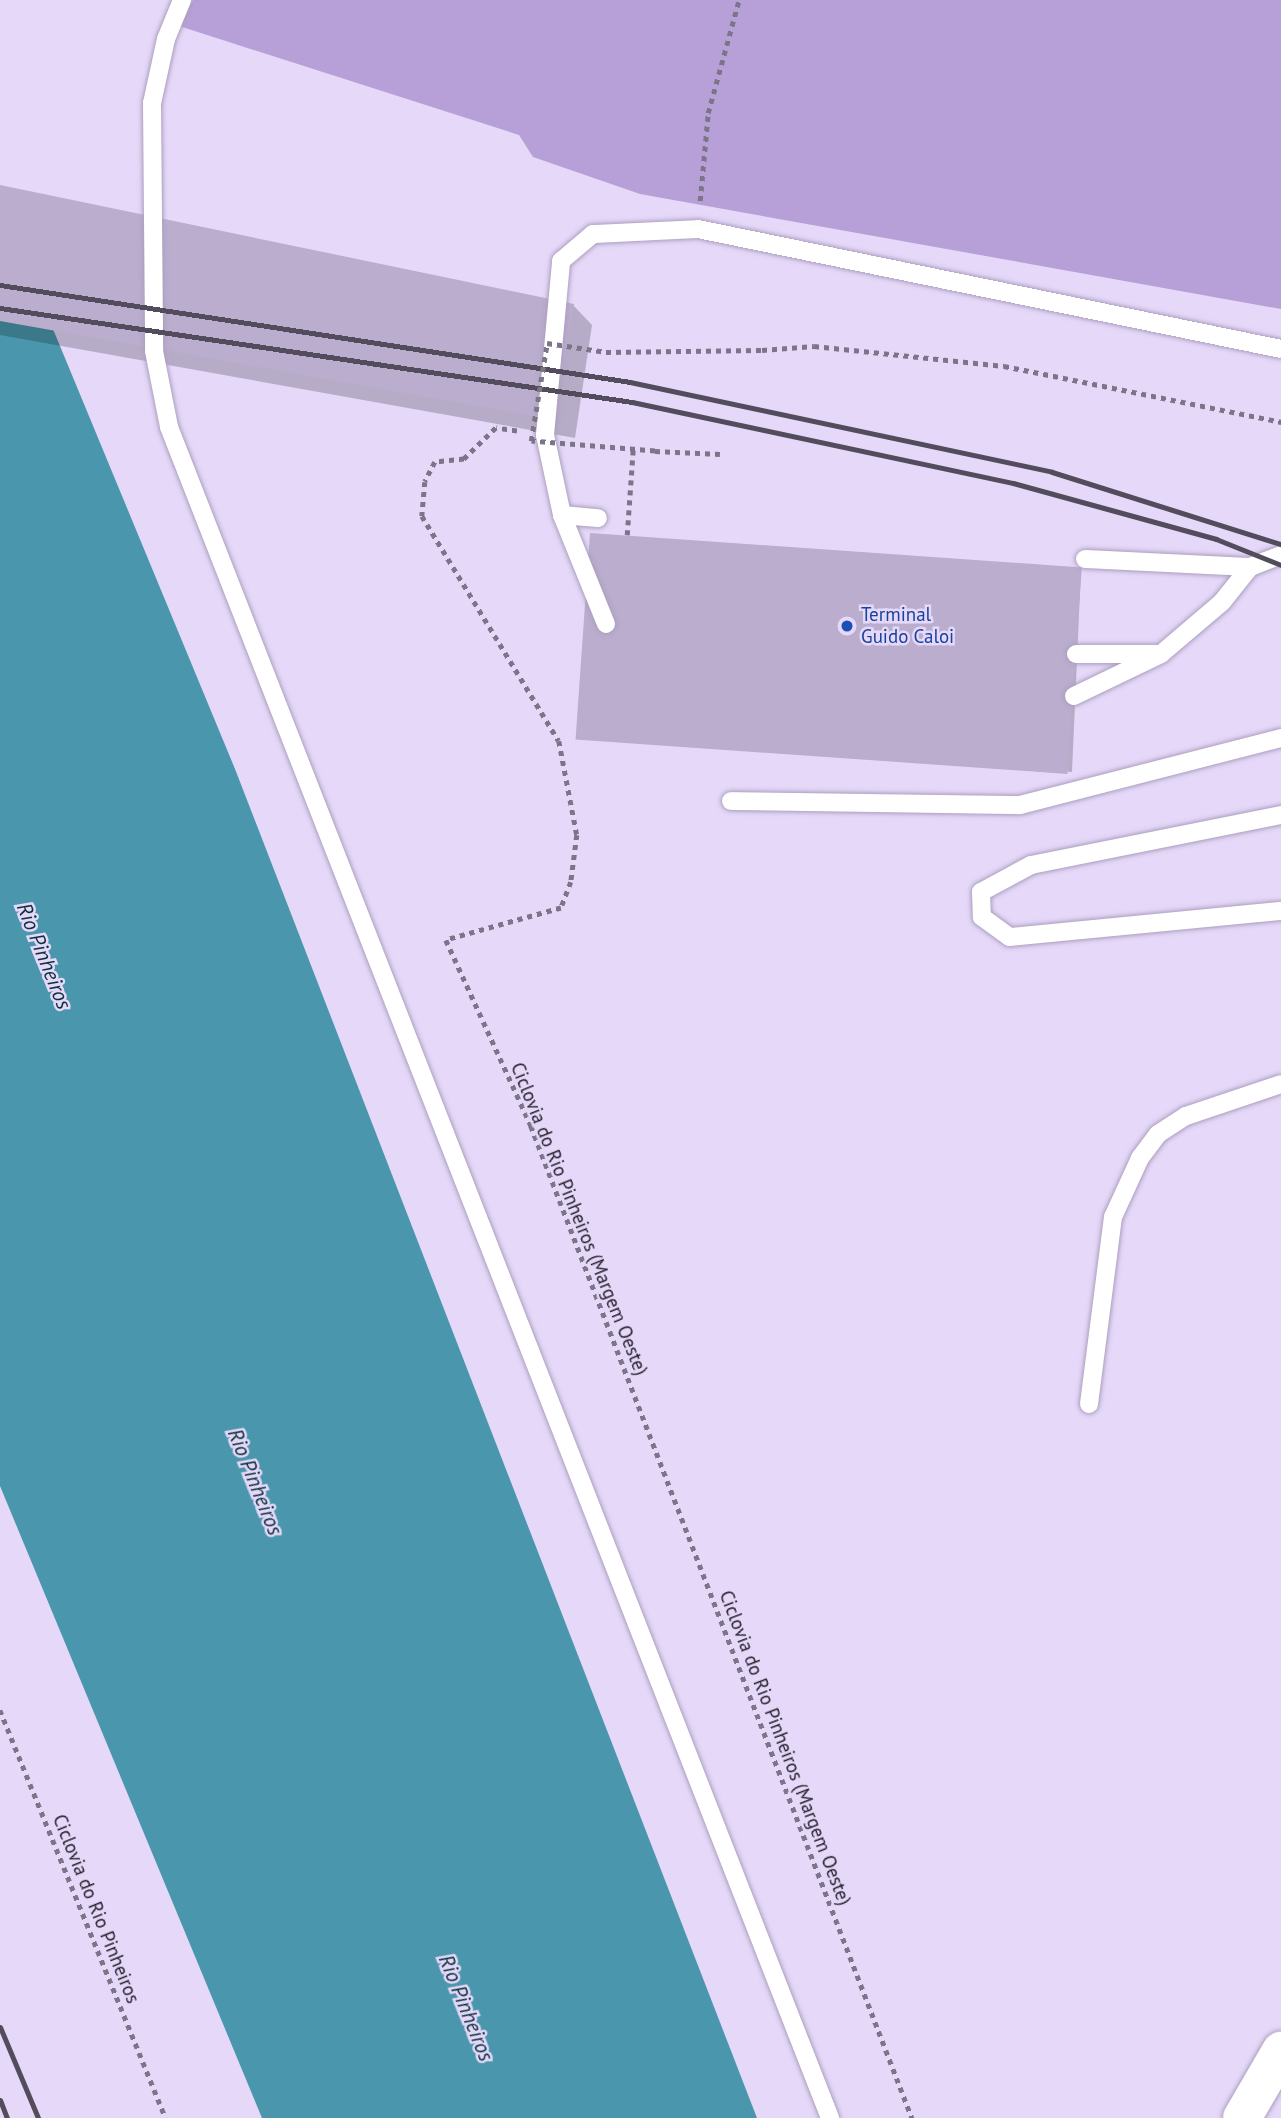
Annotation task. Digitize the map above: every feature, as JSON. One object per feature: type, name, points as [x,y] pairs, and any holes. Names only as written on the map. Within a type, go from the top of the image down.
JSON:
[{"type":"highway","points":[[1242,2118],[1281,2051]]},
{"type":"lane","points":[[182,0],[166,39],[152,103],[154,351],[169,427],[830,2118]]},
{"type":"lane","points":[[606,624],[562,515],[545,435],[561,261],[593,234],[698,229],[1281,349]]},
{"type":"lane","points":[[562,515],[598,518]]},
{"type":"lane","points":[[1084,559],[1250,567],[1281,555]]},
{"type":"lane","points":[[1074,696],[1161,654],[1222,602],[1250,567]]},
{"type":"lane","points":[[1076,654],[1161,654]]},
{"type":"lane","points":[[731,801],[1020,805],[1281,738]]},
{"type":"lane","points":[[1281,815],[1031,866],[981,892],[982,917],[1010,937],[1281,911]]},
{"type":"lane","points":[[1088,1404],[1113,1217],[1140,1158],[1158,1134],[1186,1116],[1281,1084]]},
{"type":"path","points":[[698,229],[708,113],[740,0]]},
{"type":"path","points":[[720,454],[655,452],[531,441],[547,342],[606,352],[762,350],[814,346],[1004,366],[1281,422]]},
{"type":"path","name":"Ciclovia do Rio Pinheiros (Margem Oeste)","points":[[545,435],[496,428],[464,459],[435,462],[425,482],[422,516],[559,741],[577,835],[571,882],[561,908],[446,940],[531,1126],[912,2118]]},
{"type":"path","points":[[627,535],[633,450]]},
{"type":"path","name":"Ciclovia do Rio Pinheiros","points":[[0,1710],[166,2118]]},
{"type":"shaded area","points":[[193,0],[1281,0],[1281,309],[640,194],[533,157],[519,135],[176,25]]},
{"type":"water","name":"Rio Pinheiros","points":[[0,201],[235,769],[757,2118],[262,2118],[0,1486]]},
{"type":"building","points":[[0,185],[574,304],[556,420],[0,321]]},
{"type":"building","points":[[590,533],[1082,567],[1067,774],[576,739]]},
{"type":"railway","points":[[0,285],[630,382],[1052,472],[1281,544]]},
{"type":"railway","points":[[0,308],[632,402],[1013,483],[1216,539],[1281,565]]},
{"type":"railway","points":[[0,2027],[38,2118]]},
{"type":"railway","points":[[0,2100],[7,2118]]},
{"type":"place","name":"Terminal Guido Caloi","points":[[847,626]]}]
